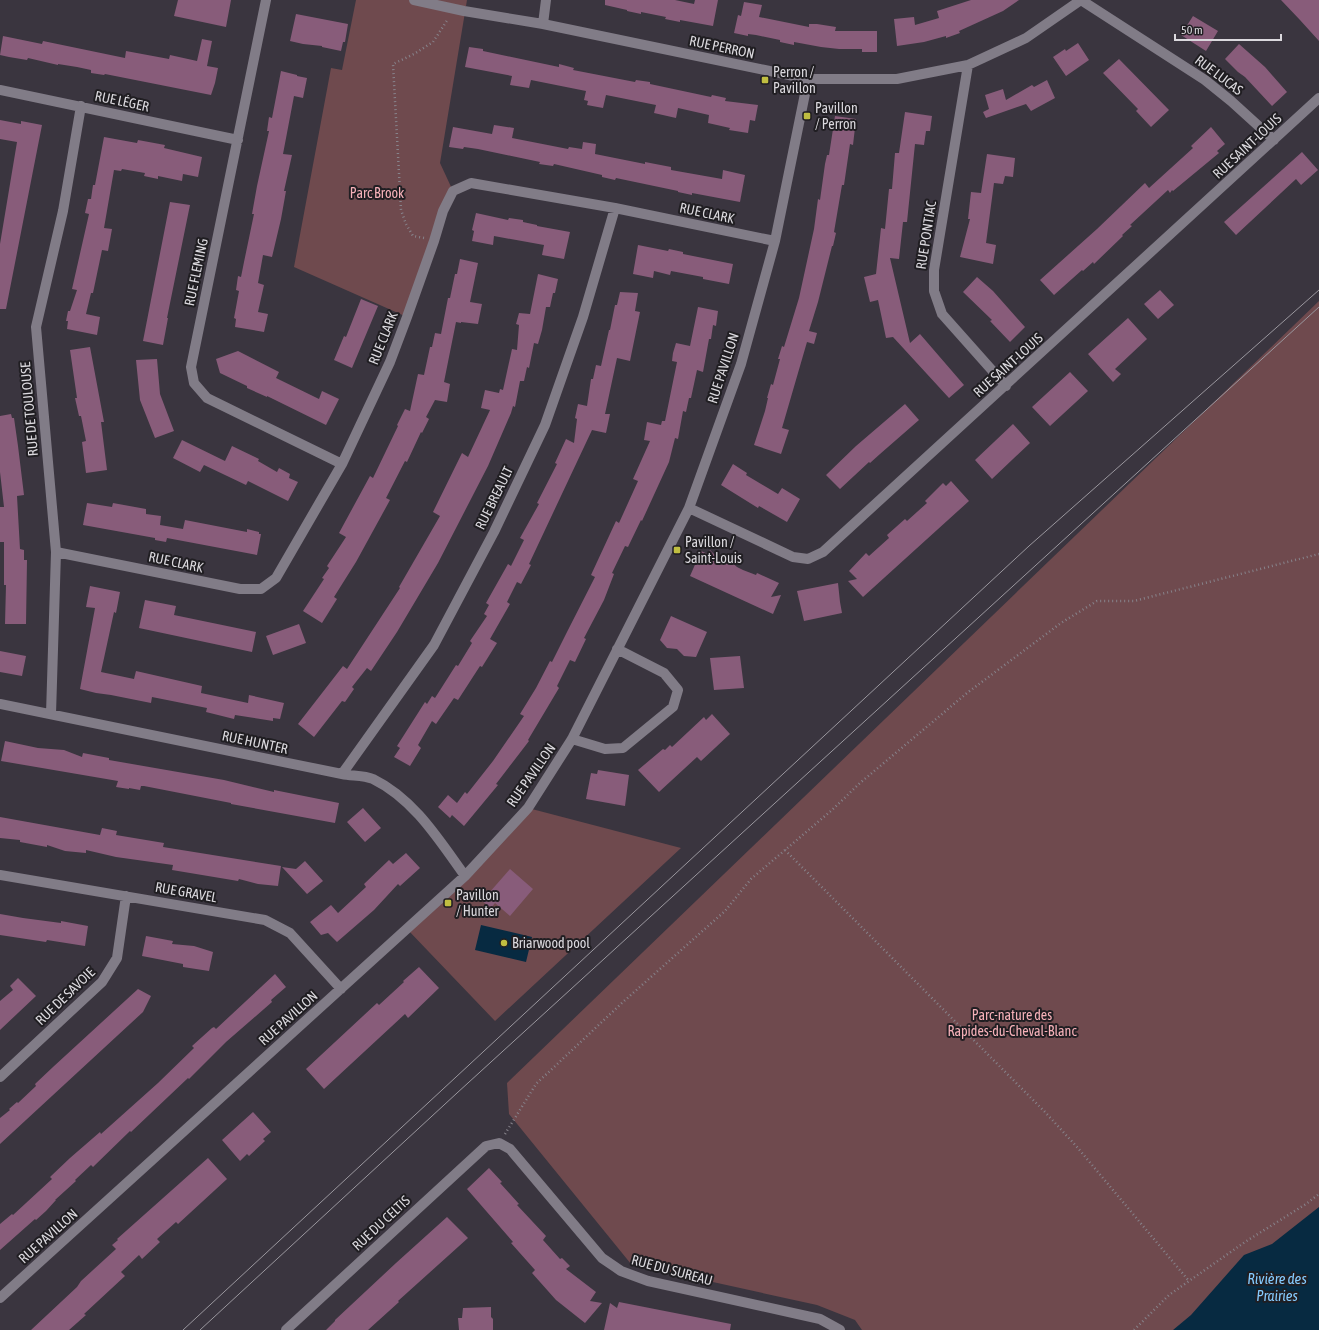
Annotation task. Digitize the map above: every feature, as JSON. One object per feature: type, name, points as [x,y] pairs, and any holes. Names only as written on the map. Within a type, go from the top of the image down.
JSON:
[{"type":"street","name":"RUE FLEMING","points":[[266,0],[191,367],[194,384],[207,398],[342,464]]},
{"type":"street","name":"RUE PERRON","points":[[414,0],[454,9],[543,24],[808,79],[897,79],[968,65],[1026,38],[1081,0]]},
{"type":"street","points":[[543,24],[546,0]]},
{"type":"street","name":"RUE LUCAS","points":[[1081,0],[1205,80],[1231,101],[1274,140]]},
{"type":"street","name":"RUE PONTIAC","points":[[968,65],[934,270],[934,291],[942,314],[1006,386]]},
{"type":"street","name":"RUE PAVILLON","points":[[0,1298],[465,876],[528,808],[572,739],[689,508],[741,364],[775,242],[808,79]]},
{"type":"street","name":"RUE LÉGER","points":[[0,90],[238,140]]},
{"type":"street","name":"RUE SAINT-LOUIS","points":[[689,508],[793,557],[808,559],[823,552],[1319,98]]},
{"type":"street","name":"RUE DE TOULOUSE","points":[[51,714],[56,552],[36,327],[63,211],[81,106]]},
{"type":"street","name":"RUE CLARK","points":[[56,552],[240,589],[261,589],[276,578],[342,464],[390,362],[434,241],[443,211],[453,191],[471,183],[615,208],[775,242]]},
{"type":"street","name":"RUE BREAULT","points":[[342,774],[434,645],[494,532],[545,425],[583,317],[615,208]]},
{"type":"street","name":"RUE PAVILLON","points":[[572,739],[605,748],[623,748],[673,707],[678,690],[664,673],[617,649]]},
{"type":"street","name":"RUE HUNTER","points":[[0,704],[372,779],[397,795],[425,821],[465,876]]},
{"type":"street","name":"RUE GRAVEL","points":[[0,875],[265,920],[290,933],[340,989]]},
{"type":"street","name":"RUE DE SAVOIE","points":[[0,1077],[102,982],[117,958],[126,896]]},
{"type":"street","name":"RUE DU CELTIS","points":[[286,1330],[486,1146],[499,1143]]},
{"type":"street","name":"RUE DU SUREAU","points":[[499,1143],[510,1149],[602,1258],[621,1271],[648,1281],[820,1319],[840,1330]]},
{"type":"path","points":[[434,241],[413,236],[406,224],[401,210],[393,64],[414,54],[433,42],[454,9]]},
{"type":"path","points":[[499,1143],[536,1084],[628,997],[725,911],[751,879],[967,693],[1061,623],[1097,601],[1134,601],[1319,554]]},
{"type":"path","points":[[784,850],[1045,1112],[1077,1147],[1189,1281]]},
{"type":"path","points":[[1134,1330],[1169,1295],[1245,1242],[1306,1204],[1319,1194]]},
{"type":"green space","name":"Parc Brook","points":[[356,0],[467,0],[440,163],[453,191],[407,317],[294,267],[331,68],[342,70]]},
{"type":"green space","name":"Parc-nature des Rapides-du-Cheval-Blanc","points":[[1319,301],[1319,1330],[862,1330],[855,1320],[817,1305],[631,1264],[509,1114],[507,1083]]},
{"type":"green space","points":[[528,808],[681,848],[495,1021],[407,929]]},
{"type":"water","name":"Briarwood pool","points":[[481,925],[532,937],[526,962],[475,950]]},
{"type":"water","name":"Rivière des Prairies","points":[[1319,1207],[1319,1330],[1173,1330],[1191,1315],[1244,1255],[1272,1244]]},
{"type":"building","points":[[178,0],[231,0],[226,27],[174,16]]},
{"type":"building","points":[[605,0],[675,0],[694,4],[695,0],[718,0],[713,26],[680,20],[680,22],[665,19],[666,17],[627,11],[605,5]]},
{"type":"building","points":[[971,0],[1019,0],[1003,11],[959,31],[960,33],[946,38],[946,36],[924,42],[897,46],[894,19],[914,17],[915,25],[939,18],[937,11]]},
{"type":"building","points":[[1281,0],[1319,0],[1319,41],[1300,20]]},
{"type":"building","points":[[744,2],[762,5],[759,17],[809,27],[809,24],[817,24],[836,27],[835,31],[877,31],[877,52],[862,52],[862,49],[839,49],[794,42],[794,45],[780,42],[780,40],[756,35],[748,34],[748,36],[734,33],[738,15],[741,16]]},
{"type":"building","points":[[296,14],[348,24],[345,42],[343,42],[341,51],[322,46],[290,41]]},
{"type":"building","points":[[1193,16],[1218,31],[1206,51],[1181,35]]},
{"type":"building","points":[[3,36],[42,44],[43,41],[125,58],[126,51],[169,59],[170,55],[197,61],[202,39],[212,41],[207,66],[218,68],[211,95],[105,74],[91,73],[91,70],[77,67],[58,65],[28,58],[27,60],[0,55]]},
{"type":"building","points":[[1078,43],[1089,60],[1066,76],[1053,57]]},
{"type":"building","points":[[1239,44],[1265,67],[1287,92],[1272,106],[1245,77],[1225,59]]},
{"type":"building","points":[[469,47],[559,67],[559,64],[574,68],[573,70],[635,82],[636,80],[650,82],[650,84],[711,97],[712,95],[726,98],[725,101],[758,105],[755,121],[750,120],[748,133],[729,130],[730,128],[708,123],[709,115],[678,108],[676,118],[654,113],[656,105],[606,95],[603,108],[587,105],[588,101],[584,100],[586,91],[531,80],[529,88],[510,85],[512,76],[465,67]]},
{"type":"building","points":[[1119,59],[1169,110],[1151,127],[1136,111],[1138,109],[1103,73]]},
{"type":"building","points":[[281,71],[307,78],[303,98],[294,96],[283,154],[292,155],[284,191],[286,191],[281,219],[272,257],[263,255],[258,283],[264,285],[258,312],[268,314],[264,332],[235,327],[236,319],[234,318],[239,291],[236,290],[238,276],[241,277],[254,214],[252,214],[257,186],[269,131],[267,131],[269,117],[272,118]]},
{"type":"building","points":[[1047,80],[1055,98],[1031,111],[1026,104],[986,118],[983,112],[989,109],[985,95],[1003,89],[1006,100],[1032,85],[1034,87]]},
{"type":"building","points":[[905,112],[932,116],[930,131],[926,131],[924,145],[915,144],[907,222],[903,222],[899,259],[890,258],[910,343],[920,334],[964,385],[949,398],[893,337],[886,338],[878,300],[870,302],[864,277],[876,274],[881,228],[885,229],[889,189],[892,189],[895,153],[899,153]]},
{"type":"building","points":[[835,116],[856,119],[853,145],[850,144],[844,185],[842,185],[834,232],[836,233],[833,246],[809,331],[817,333],[814,344],[807,342],[782,428],[789,430],[781,454],[754,445],[765,411],[771,384],[773,385],[780,359],[778,359],[782,346],[784,347],[799,298],[814,229],[818,199],[820,200],[825,164],[827,155],[829,155]]},
{"type":"building","points":[[0,120],[21,124],[21,121],[42,125],[6,309],[0,309],[0,244],[17,142],[0,139]]},
{"type":"building","points":[[494,125],[514,128],[512,138],[568,149],[569,147],[582,149],[583,142],[596,144],[595,154],[645,164],[645,162],[671,167],[671,170],[722,179],[723,170],[745,175],[740,202],[692,193],[692,195],[616,178],[615,180],[602,177],[602,175],[554,164],[553,166],[539,164],[540,162],[478,149],[449,147],[453,127],[492,134]]},
{"type":"building","points":[[1211,127],[1225,144],[1217,151],[1219,153],[1173,191],[1172,190],[1170,193],[1168,190],[1130,225],[1132,226],[1122,235],[1123,236],[1094,264],[1093,262],[1083,271],[1082,270],[1054,295],[1040,280],[1097,229],[1145,183],[1149,188],[1193,148],[1191,146]]},
{"type":"building","points":[[104,137],[137,143],[138,140],[165,145],[164,148],[202,157],[198,177],[183,174],[182,181],[158,176],[158,179],[144,176],[145,173],[122,169],[121,171],[114,170],[104,228],[112,229],[108,251],[102,250],[93,293],[91,293],[86,314],[100,317],[97,335],[67,329],[68,321],[66,321],[68,311],[70,311],[77,290],[72,289],[89,214],[85,213],[88,199],[91,199],[93,185],[95,185]]},
{"type":"building","points":[[1302,152],[1318,170],[1301,185],[1296,179],[1236,235],[1224,222]]},
{"type":"building","points":[[987,154],[1015,158],[1013,177],[1005,176],[1003,184],[994,183],[986,243],[996,245],[993,264],[960,257],[970,219],[968,219],[971,192],[981,193]]},
{"type":"building","points":[[170,202],[190,205],[163,345],[143,341]]},
{"type":"building","points":[[476,213],[508,220],[509,218],[523,220],[523,222],[537,226],[570,232],[564,259],[542,255],[544,245],[494,236],[493,245],[472,241],[474,231],[472,230]]},
{"type":"building","points":[[638,245],[668,251],[669,249],[683,252],[683,254],[733,264],[729,284],[671,271],[670,275],[654,271],[653,278],[633,274]]},
{"type":"building","points":[[460,259],[478,263],[470,302],[482,304],[478,324],[456,322],[444,382],[450,384],[447,402],[435,400],[426,417],[429,419],[422,433],[421,432],[407,462],[405,461],[386,498],[390,500],[356,562],[334,597],[337,599],[322,623],[303,611],[324,579],[322,578],[329,568],[327,566],[346,537],[339,533],[370,476],[373,478],[405,409],[410,411],[418,374],[424,375],[430,347],[432,347],[435,333],[441,334],[448,298],[450,298]]},
{"type":"building","points":[[538,274],[558,279],[555,293],[553,293],[550,307],[546,307],[538,344],[534,343],[529,368],[527,367],[524,381],[520,381],[515,407],[513,406],[488,466],[438,563],[397,632],[371,671],[367,668],[352,687],[354,689],[345,702],[342,701],[314,737],[298,724],[343,666],[347,669],[400,588],[399,587],[440,516],[433,512],[462,453],[468,457],[490,410],[481,408],[485,390],[499,393],[500,389],[503,390],[512,349],[517,350],[519,325],[516,324],[519,313],[530,314]]},
{"type":"building","points":[[977,277],[993,291],[1025,327],[1010,342],[990,321],[992,320],[963,292]]},
{"type":"building","points":[[1160,290],[1174,305],[1158,319],[1144,304]]},
{"type":"building","points":[[620,292],[638,293],[635,311],[640,312],[630,361],[617,358],[605,414],[610,414],[606,433],[592,430],[529,564],[531,565],[521,584],[517,582],[507,602],[510,604],[490,639],[497,643],[458,700],[454,698],[436,724],[432,721],[418,745],[421,748],[410,766],[394,757],[400,748],[397,746],[425,702],[427,704],[432,696],[435,698],[456,665],[458,666],[472,643],[470,641],[487,616],[484,614],[489,605],[486,603],[508,564],[511,566],[524,540],[520,538],[539,504],[537,503],[557,464],[555,463],[566,439],[574,443],[577,419],[575,418],[578,404],[587,406],[591,379],[593,379],[596,365],[601,366],[615,305],[617,305]]},
{"type":"building","points":[[361,299],[378,306],[352,368],[334,360],[344,336],[346,337]]},
{"type":"building","points":[[698,307],[718,311],[716,326],[713,325],[711,339],[709,339],[703,372],[697,370],[691,398],[689,398],[686,412],[683,411],[678,439],[675,438],[669,462],[642,521],[641,520],[628,547],[625,546],[612,573],[614,574],[604,600],[584,638],[586,639],[575,662],[570,660],[557,686],[559,688],[528,740],[529,741],[496,784],[498,785],[464,826],[452,815],[450,818],[438,807],[448,795],[457,803],[465,792],[467,794],[493,761],[524,716],[520,714],[550,661],[552,662],[595,577],[591,575],[616,521],[619,523],[638,481],[633,479],[650,441],[644,440],[647,422],[661,425],[662,421],[665,421],[677,362],[672,361],[673,353],[676,343],[690,346]]},
{"type":"building","points":[[1128,318],[1147,339],[1115,369],[1121,374],[1113,382],[1088,354]]},
{"type":"building","points":[[90,347],[104,422],[101,422],[107,470],[86,473],[82,442],[86,441],[81,416],[79,416],[75,398],[77,398],[70,350]]},
{"type":"building","points":[[238,351],[279,372],[276,378],[319,399],[322,391],[339,399],[326,425],[267,396],[247,388],[247,386],[220,373],[216,359]]},
{"type":"building","points":[[157,359],[160,394],[174,431],[155,438],[140,400],[136,360]]},
{"type":"building","points":[[1070,372],[1088,391],[1050,426],[1032,407]]},
{"type":"building","points":[[905,404],[919,420],[870,463],[869,462],[840,489],[826,475],[856,446]]},
{"type":"building","points":[[11,414],[12,418],[14,418],[24,495],[17,496],[20,549],[24,550],[24,560],[27,560],[26,624],[5,624],[6,585],[4,585],[4,542],[0,542],[0,507],[4,507],[0,472],[0,416]]},
{"type":"building","points":[[1013,424],[1030,443],[992,479],[975,460]]},
{"type":"building","points":[[182,440],[225,461],[232,446],[259,459],[258,461],[277,472],[279,468],[290,474],[289,478],[298,482],[288,501],[248,481],[246,485],[204,465],[200,472],[173,458]]},
{"type":"building","points":[[733,464],[747,473],[746,475],[778,494],[782,488],[800,499],[787,522],[759,506],[758,508],[721,485]]},
{"type":"building","points":[[951,481],[969,501],[863,597],[848,581],[857,579],[849,571],[866,553],[869,556],[889,538],[887,535],[905,519],[907,521],[927,503],[925,501],[943,483],[946,486]]},
{"type":"building","points":[[87,503],[112,507],[113,503],[146,509],[146,514],[161,516],[160,525],[183,529],[185,520],[247,532],[247,529],[259,532],[259,534],[261,534],[257,555],[167,538],[166,542],[155,540],[155,538],[83,525]]},
{"type":"building","points":[[710,550],[717,557],[729,560],[743,570],[756,575],[757,573],[779,583],[771,597],[781,595],[773,614],[690,576],[701,551],[708,554]]},
{"type":"building","points":[[838,583],[842,613],[804,621],[797,591]]},
{"type":"building","points":[[90,586],[120,592],[116,613],[114,612],[101,672],[134,679],[136,671],[202,686],[201,693],[248,703],[249,695],[284,703],[280,719],[273,718],[273,721],[235,715],[234,719],[206,712],[207,708],[152,697],[151,703],[80,689],[95,608],[86,607]]},
{"type":"building","points":[[145,600],[176,606],[174,615],[256,632],[252,652],[139,628]]},
{"type":"building","points":[[671,616],[707,632],[696,657],[684,656],[677,649],[667,648],[660,640]]},
{"type":"building","points":[[299,624],[306,643],[273,655],[266,636]]},
{"type":"building","points":[[0,651],[26,656],[22,676],[0,672]]},
{"type":"building","points":[[740,656],[744,688],[714,690],[710,658]]},
{"type":"building","points":[[712,714],[730,734],[701,761],[697,757],[659,792],[638,770],[663,749],[665,750],[670,745],[672,747],[704,717],[706,720]]},
{"type":"building","points":[[5,741],[38,748],[64,750],[82,757],[83,753],[109,758],[109,760],[224,780],[274,792],[274,790],[339,803],[335,823],[144,786],[141,786],[140,790],[116,787],[118,781],[1,761]]},
{"type":"building","points":[[598,770],[629,775],[625,806],[586,799],[591,773],[597,774]]},
{"type":"building","points":[[363,808],[381,828],[365,842],[347,822]]},
{"type":"building","points":[[0,817],[100,835],[102,828],[117,831],[116,835],[164,843],[163,847],[281,866],[278,886],[172,870],[173,865],[116,857],[86,850],[86,853],[65,851],[47,845],[47,847],[20,842],[20,840],[0,838]]},
{"type":"building","points":[[406,853],[420,868],[400,886],[398,884],[374,910],[337,942],[328,933],[321,935],[310,922],[331,905],[338,913],[366,887],[364,884],[389,860],[393,864]]},
{"type":"building","points":[[305,861],[323,881],[307,894],[282,867],[296,869]]},
{"type":"building","points":[[510,869],[533,889],[510,916],[495,903],[491,908],[482,901]]},
{"type":"building","points":[[0,914],[61,923],[61,921],[88,926],[85,946],[0,935]]},
{"type":"building","points":[[146,936],[173,941],[172,944],[194,946],[213,952],[209,971],[183,967],[183,964],[142,956]]},
{"type":"building","points":[[419,967],[439,988],[408,1018],[405,1014],[324,1089],[306,1069],[377,1003],[379,1005]]},
{"type":"building","points":[[275,974],[286,987],[271,1000],[272,1002],[226,1042],[189,1079],[188,1078],[131,1132],[130,1131],[93,1167],[91,1165],[55,1200],[46,1211],[0,1250],[0,1224],[12,1214],[13,1215],[52,1179],[50,1177],[70,1158],[100,1132],[101,1134],[158,1083],[194,1048],[192,1046],[212,1028],[214,1027],[216,1029]]},
{"type":"building","points":[[18,978],[36,996],[0,1030],[0,1001],[13,990],[10,986]]},
{"type":"building","points":[[138,989],[151,996],[143,1012],[0,1144],[0,1118],[17,1102],[18,1103],[36,1086],[35,1084]]},
{"type":"building","points":[[253,1112],[271,1132],[263,1139],[265,1141],[249,1156],[247,1154],[240,1161],[222,1140]]},
{"type":"building","points":[[208,1158],[227,1179],[178,1224],[176,1222],[157,1239],[160,1242],[142,1259],[139,1255],[121,1272],[125,1276],[69,1330],[31,1330],[116,1249],[112,1245],[118,1240],[117,1239]]},
{"type":"building","points":[[489,1168],[519,1204],[517,1205],[546,1236],[543,1240],[560,1259],[562,1258],[570,1266],[566,1269],[596,1292],[590,1301],[602,1303],[585,1323],[556,1300],[532,1273],[535,1270],[467,1189]]},
{"type":"building","points":[[447,1217],[468,1238],[368,1330],[326,1330],[396,1263]]},
{"type":"building","points":[[619,1302],[731,1324],[730,1330],[604,1330],[610,1303],[617,1308]]},
{"type":"building","points":[[491,1307],[493,1330],[459,1330],[458,1318],[462,1318],[463,1308]]},
{"type":"tram line","points":[[183,1330],[1029,546],[1319,290]]},
{"type":"tram line","points":[[200,1330],[457,1093],[1319,307]]},
{"type":"place","name":"Perron / Pavillon","points":[[765,80]]},
{"type":"place","name":"Pavillon / Perron","points":[[807,116]]},
{"type":"place","name":"Pavillon / Saint-Louis","points":[[677,550]]},
{"type":"place","name":"Pavillon / Hunter","points":[[448,903]]},
{"type":"place","name":"Briarwood pool","points":[[504,943]]}]
